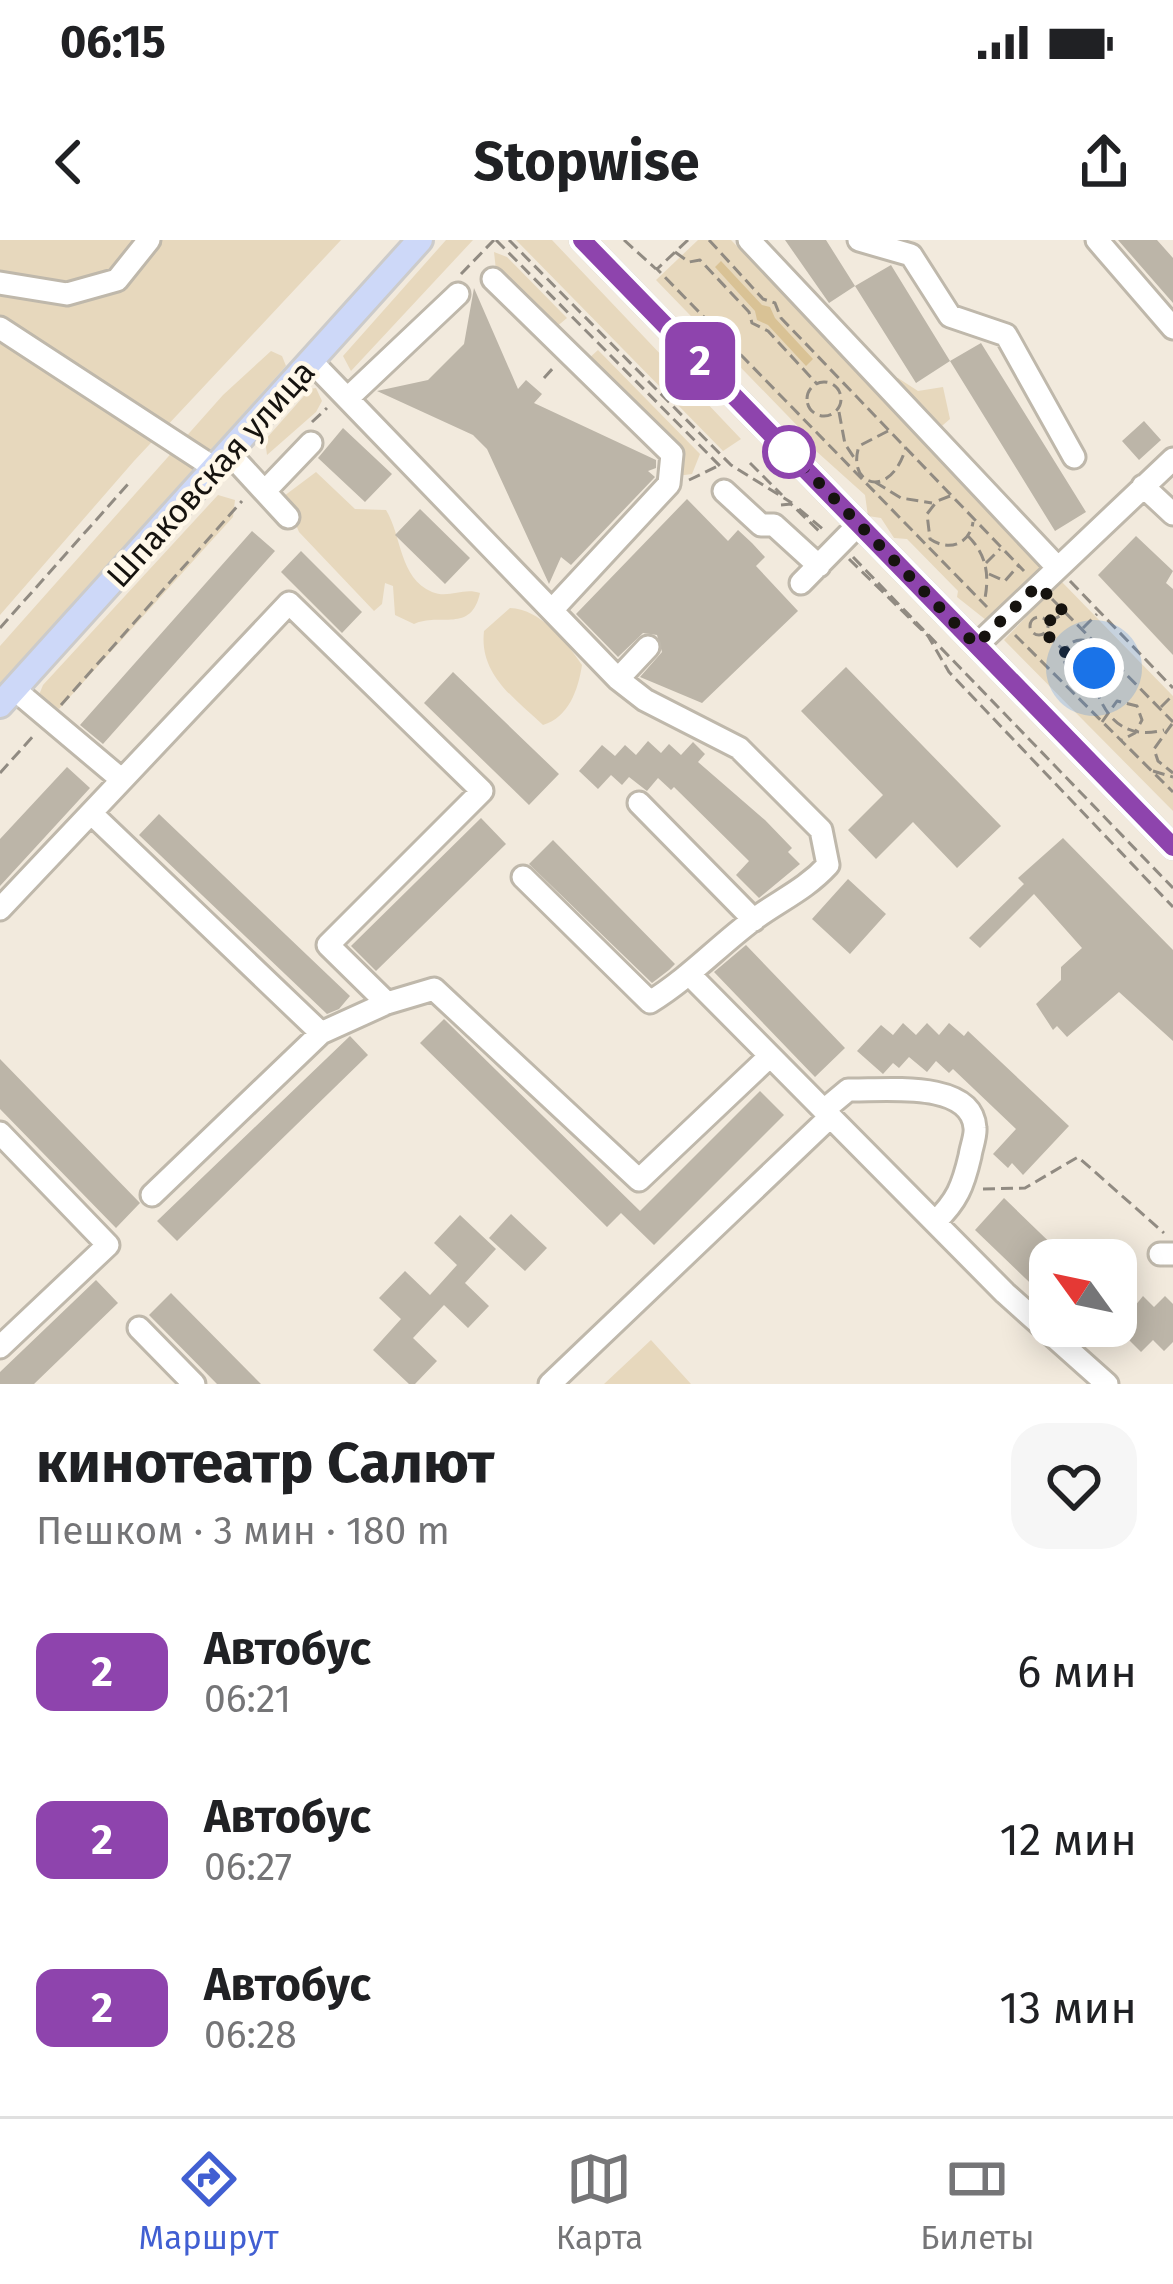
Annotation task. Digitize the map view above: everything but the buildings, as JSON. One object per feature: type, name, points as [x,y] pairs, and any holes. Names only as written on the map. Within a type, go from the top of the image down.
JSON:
[{"type":"main road","name":"Шпаковская улица","points":[[7,698],[420,240]]},
{"type":"street","points":[[0,283],[67,294],[117,280],[148,240]]},
{"type":"street","points":[[582,240],[1173,847]]},
{"type":"street","points":[[749,240],[1057,567]]},
{"type":"street","points":[[859,240],[911,255],[950,316],[1006,335],[1074,457]]},
{"type":"street","points":[[1097,240],[1173,328]]},
{"type":"street","points":[[493,279],[672,454],[669,484],[552,610]]},
{"type":"street","points":[[345,395],[458,286]]},
{"type":"street","points":[[0,328],[261,486],[288,517]]},
{"type":"street","points":[[313,363],[618,679],[645,700],[739,748],[821,830],[828,865],[805,890],[754,920],[692,976],[650,1002],[523,878]]},
{"type":"street","points":[[261,486],[311,434]]},
{"type":"street","points":[[976,645],[1173,459]]},
{"type":"street","points":[[1143,485],[1173,514]]},
{"type":"street","points":[[724,491],[761,525],[774,525],[819,566]]},
{"type":"street","points":[[801,583],[859,524]]},
{"type":"street","points":[[0,909],[289,603],[482,791],[328,945],[387,1003]]},
{"type":"street","points":[[618,679],[648,647]]},
{"type":"street","points":[[7,698],[49,718],[122,780]]},
{"type":"street","points":[[639,803],[754,920]]},
{"type":"street","points":[[92,814],[320,1033]]},
{"type":"street","points":[[692,976],[935,1222],[1107,1384]]},
{"type":"street","points":[[152,1195],[320,1033],[434,988],[639,1180],[770,1056]]},
{"type":"street","points":[[550,1384],[848,1090],[938,1092],[968,1109],[976,1126],[963,1187],[955,1204],[935,1222]]},
{"type":"street","points":[[0,1133],[108,1246],[0,1347]]},
{"type":"street","points":[[139,1328],[194,1384]]},
{"type":"path","points":[[458,286],[494,240]]},
{"type":"path","points":[[624,240],[655,271],[688,240]]},
{"type":"path","points":[[709,240],[763,299],[775,303],[781,318],[1173,722],[1154,748],[1157,761],[1171,774]]},
{"type":"path","points":[[719,253],[732,240]]},
{"type":"path","points":[[675,252],[689,262],[700,260],[749,312],[756,327],[768,331],[817,384],[838,388]]},
{"type":"path","points":[[657,268],[1173,792]]},
{"type":"path","points":[[838,388],[844,383]]},
{"type":"path","points":[[811,410],[808,395],[817,384]]},
{"type":"path","points":[[838,388],[843,436],[859,473],[901,498],[934,503],[952,495]]},
{"type":"path","points":[[311,434],[345,395]]},
{"type":"path","points":[[811,410],[825,416],[839,406]]},
{"type":"path","points":[[803,417],[811,410]]},
{"type":"path","points":[[856,461],[865,439],[890,430]]},
{"type":"path","points":[[875,482],[894,476],[906,447]]},
{"type":"path","points":[[750,463],[791,504]]},
{"type":"path","points":[[669,484],[699,478],[720,465]]},
{"type":"path","points":[[0,628],[129,483]]},
{"type":"path","points":[[0,773],[261,486]]},
{"type":"path","points":[[928,542],[925,522],[934,503]]},
{"type":"path","points":[[928,542],[952,546],[968,536],[974,518]]},
{"type":"path","points":[[968,536],[986,565],[984,604]]},
{"type":"path","points":[[986,565],[1002,548]]},
{"type":"path","points":[[987,572],[994,580],[1005,581],[1018,565]]},
{"type":"path","points":[[1057,567],[1173,691],[1159,708]]},
{"type":"path","points":[[1082,629],[1100,611]]},
{"type":"path","points":[[1044,632],[1047,622],[1065,613]]},
{"type":"path","points":[[1047,622],[1036,617],[1030,623],[1032,632],[1044,632],[1065,652]]},
{"type":"path","points":[[1081,640],[1095,645],[1097,661],[1091,670],[1073,672],[1064,661],[1065,652],[1081,640]]},
{"type":"path","points":[[1091,670],[1106,712],[1114,723],[1135,733]]},
{"type":"path","points":[[1102,722],[1118,701],[1137,706],[1142,720],[1135,733]]},
{"type":"path","points":[[1120,741],[1135,733],[1164,730]]},
{"type":"path","points":[[1151,771],[1171,774]]},
{"type":"path","points":[[963,1187],[1025,1188],[1078,1157],[1169,1250]]},
{"type":"shaded area","points":[[0,240],[341,240],[134,461],[0,615]]},
{"type":"shaded area","points":[[446,240],[473,240],[351,371],[343,356]]},
{"type":"shaded area","points":[[516,240],[552,240],[741,439],[723,451]]},
{"type":"shaded area","points":[[698,240],[731,240],[845,359],[850,354],[872,375],[867,381],[881,396],[890,380],[898,378],[918,391],[943,387],[950,419],[929,437],[1044,566],[992,619],[986,620],[957,597],[958,591],[907,539],[894,538],[881,518],[868,516],[865,495],[816,451],[814,443],[656,280]]},
{"type":"shaded area","points":[[494,252],[507,257],[567,318],[555,328],[496,270]]},
{"type":"shaded area","points":[[721,261],[762,305],[770,307],[813,359],[806,366],[768,325],[757,320],[755,311],[715,267]]},
{"type":"shaded area","points":[[598,350],[700,454],[692,474],[677,476],[587,360]]},
{"type":"shaded area","points":[[271,351],[282,356],[286,366],[0,685],[0,646],[223,395]]},
{"type":"shaded area","points":[[316,388],[322,401],[316,412],[267,455],[265,440]]},
{"type":"shaded area","points":[[316,472],[355,509],[386,510],[407,567],[421,586],[438,594],[480,593],[470,613],[414,624],[395,615],[393,586],[385,583],[382,604],[374,611],[299,532],[284,496]]},
{"type":"shaded area","points":[[218,495],[235,500],[233,517],[59,709],[39,695],[43,685]]},
{"type":"shaded area","points":[[1061,581],[1173,696],[1173,811],[1004,640]]},
{"type":"shaded area","points":[[510,608],[542,620],[582,665],[571,701],[560,716],[543,725],[510,695],[487,660],[484,631]]},
{"type":"shaded area","points":[[651,1340],[691,1384],[604,1384]]},
{"type":"bus line","name":"2","points":[[582,240],[1173,847]]},
{"type":"route","points":[[789,452],[976,645],[1038,585],[1065,613],[1047,622],[1044,632],[1065,652],[1067,668],[1081,674],[1094,668]]}]
